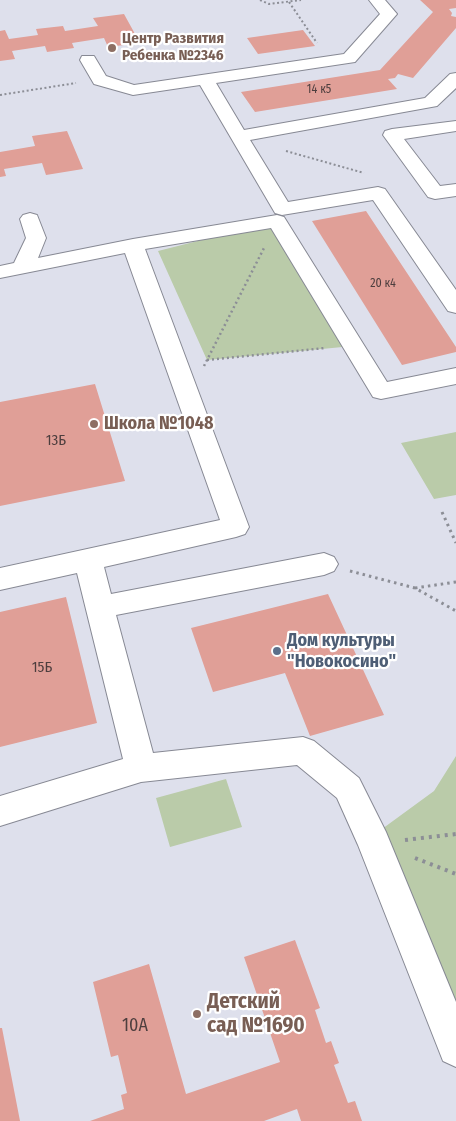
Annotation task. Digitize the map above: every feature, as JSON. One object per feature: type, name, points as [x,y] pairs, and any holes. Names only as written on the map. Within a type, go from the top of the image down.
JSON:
[{"type":"lane","points":[[88,60],[100,80],[133,90],[349,58],[389,14],[376,0]]},
{"type":"lane","points":[[239,138],[431,102],[456,78]]},
{"type":"lane","points":[[205,79],[282,209],[378,193],[456,306]]},
{"type":"lane","points":[[456,126],[392,135],[435,193],[456,190]]},
{"type":"lane","points":[[22,269],[36,238],[30,219]]},
{"type":"lane","points":[[0,272],[133,245],[277,221],[381,391],[456,376]]},
{"type":"lane","points":[[0,579],[236,527],[133,245]]},
{"type":"lane","points":[[88,560],[141,768]]},
{"type":"lane","points":[[100,607],[324,564]]},
{"type":"lane","points":[[0,811],[141,768],[303,751],[348,788],[374,843],[456,1048]]},
{"type":"path","points":[[260,0],[269,4],[301,0]]},
{"type":"path","points":[[289,2],[329,61]]},
{"type":"path","points":[[0,95],[100,80]]},
{"type":"path","points":[[286,151],[370,175]]},
{"type":"path","points":[[189,397],[277,221]]},
{"type":"path","points":[[207,360],[353,346]]},
{"type":"path","points":[[442,512],[456,543]]},
{"type":"path","points":[[324,564],[415,588],[456,610]]},
{"type":"path","points":[[415,588],[456,582]]},
{"type":"path","points":[[374,843],[456,834]]},
{"type":"green space","points":[[277,221],[353,346],[207,360],[158,251]]},
{"type":"green space","points":[[456,432],[456,495],[434,499],[401,443]]},
{"type":"green space","points":[[456,756],[456,1002],[382,829],[434,791]]},
{"type":"green space","points":[[226,779],[242,827],[170,847],[156,798]]},
{"type":"building","points":[[420,0],[456,0],[456,8],[449,9],[452,13],[451,16],[456,17],[456,28],[413,78],[398,74],[395,78],[388,79],[397,89],[255,112],[241,92],[380,70],[433,12]]},
{"type":"building","points":[[124,14],[140,43],[108,47],[104,38],[72,43],[74,48],[47,52],[45,46],[12,51],[15,59],[0,61],[0,31],[5,30],[9,39],[38,35],[36,29],[63,26],[65,31],[98,26],[93,18]]},
{"type":"building","points":[[303,30],[315,46],[258,54],[247,38]]},
{"type":"building","points":[[67,131],[83,169],[46,175],[42,163],[4,169],[6,176],[0,177],[0,152],[35,146],[32,136]]},
{"type":"building","points":[[366,211],[456,347],[456,352],[402,365],[312,221]]},
{"type":"building","points":[[95,384],[125,481],[0,506],[0,402]]},
{"type":"building","name":"Дом культуры \"Новокосино\"","points":[[328,594],[384,715],[310,736],[285,673],[213,692],[191,628]]},
{"type":"building","points":[[66,597],[97,723],[0,747],[0,612]]},
{"type":"building","points":[[295,940],[320,1008],[315,1010],[326,1043],[331,1041],[339,1063],[334,1065],[348,1103],[355,1101],[362,1121],[301,1121],[297,1109],[264,1121],[90,1121],[124,1109],[121,1095],[127,1093],[118,1055],[111,1057],[93,982],[149,964],[186,1094],[280,1062],[244,957]]},
{"type":"building","points":[[0,1028],[2,1028],[20,1121],[0,1121]]},
{"type":"place","name":"Центр Развития Ребенка №2346","points":[[112,48]]},
{"type":"place","name":"Школа №1048","points":[[94,424]]},
{"type":"place","name":"Дом культуры \"Новокосино\"","points":[[277,651]]},
{"type":"place","name":"Детский сад №1690","points":[[197,1014]]}]
